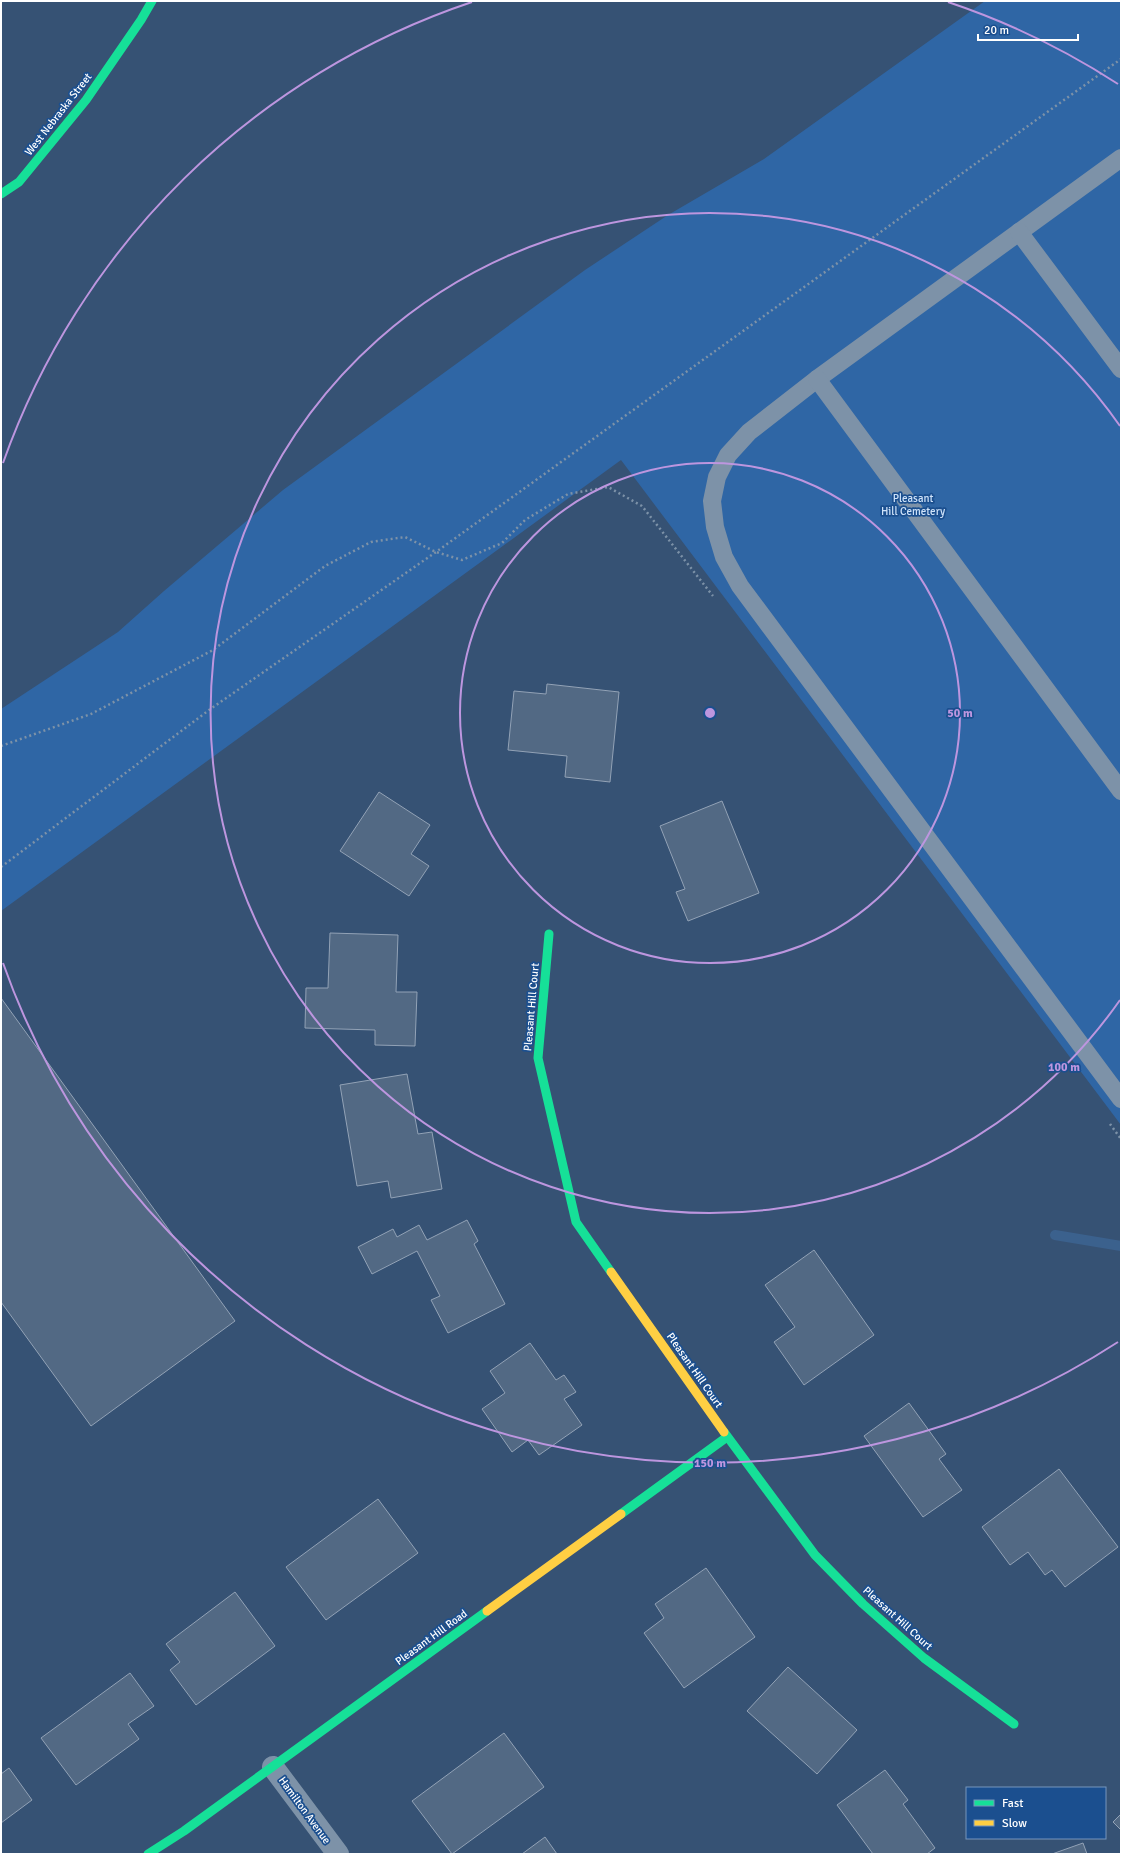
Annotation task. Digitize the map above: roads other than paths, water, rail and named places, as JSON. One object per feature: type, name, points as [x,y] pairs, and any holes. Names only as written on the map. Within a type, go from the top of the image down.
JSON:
[{"type":"street","name":"West Nebraska Street","points":[[1,194],[18,182],[86,100],[141,20],[152,1]]},
{"type":"street","name":"Pleasant Hill Court","points":[[549,934],[538,1058],[576,1222],[727,1437],[814,1555],[863,1604],[924,1658],[1014,1724]]},
{"type":"street","name":"Pleasant Hill Road","points":[[148,1854],[184,1831],[727,1437]]},
{"type":"street","name":"Hamilton Avenue","points":[[273,1766],[338,1854]]},
{"type":"lane","points":[[1121,158],[816,379],[749,432],[728,454],[717,477],[712,501],[715,526],[724,557],[740,586],[1121,1099]]},
{"type":"lane","points":[[1020,232],[1121,369]]},
{"type":"lane","points":[[816,379],[1121,791]]},
{"type":"waterway","points":[[1055,1235],[1121,1246]]},
{"type":"park label","name":"Pleasant Hill Cemetery","points":[[913,504]]}]
